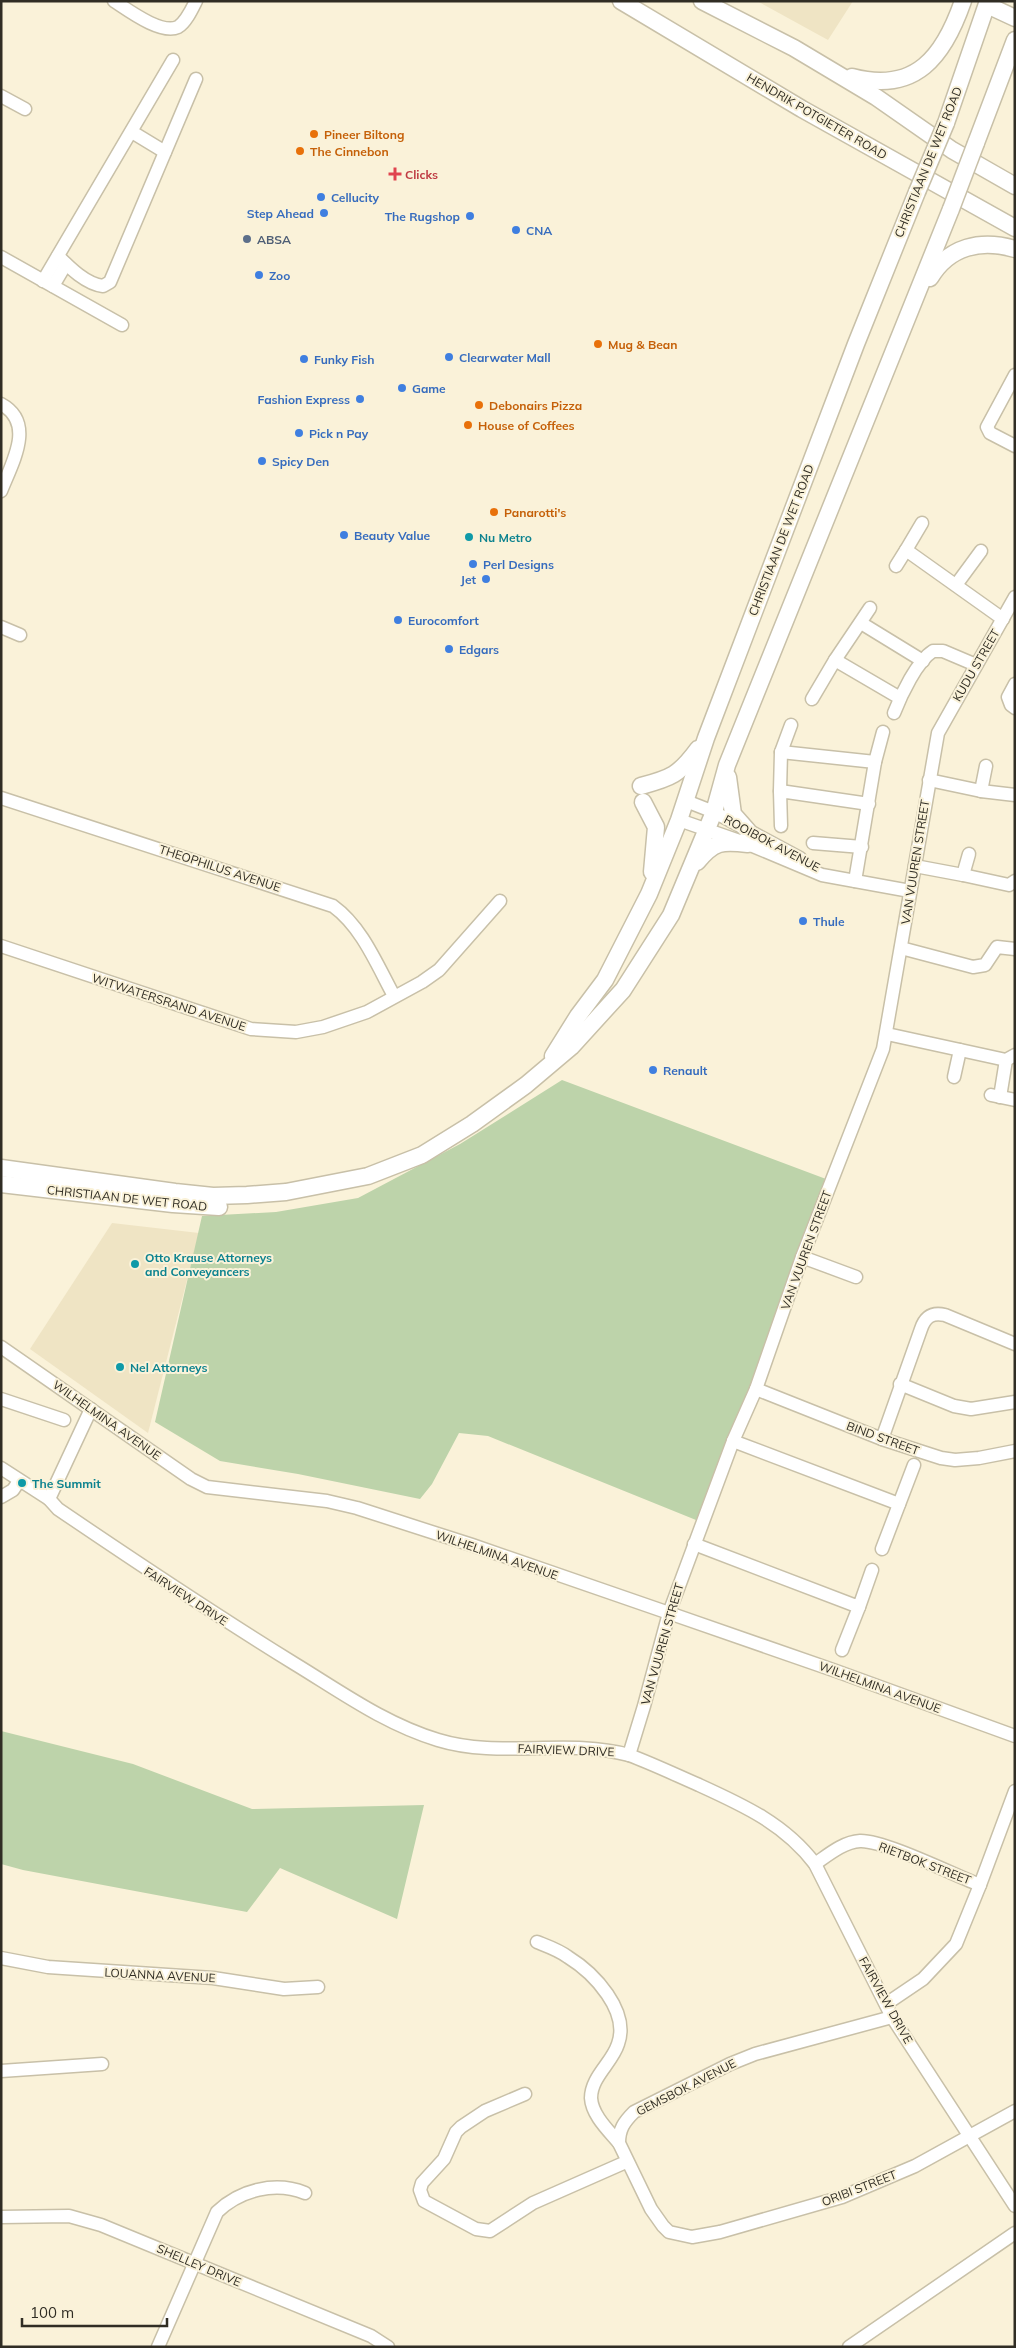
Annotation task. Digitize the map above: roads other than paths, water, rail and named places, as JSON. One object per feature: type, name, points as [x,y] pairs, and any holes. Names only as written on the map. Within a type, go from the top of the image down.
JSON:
[{"type":"main road","name":"HENDRIK POTGIETER ROAD","points":[[621,1],[802,109],[1015,228]]},
{"type":"main road","points":[[702,1],[852,76],[869,81],[899,80],[911,76],[933,60],[942,48],[964,1]]},
{"type":"main road","points":[[987,3],[1015,18]]},
{"type":"main road","name":"CHRISTIAAN DE WET ROAD","points":[[548,1065],[578,1016],[605,980],[649,894],[679,820],[706,738],[856,344],[946,123],[987,3]]},
{"type":"main road","name":"CHRISTIAAN DE WET ROAD","points":[[1,1168],[213,1196],[286,1192],[368,1176],[415,1158],[454,1136],[493,1110],[571,1047],[591,1027],[623,990],[671,914],[714,812],[727,765],[1010,60],[1015,40]]},
{"type":"main road","points":[[794,48],[876,97],[952,150],[1015,186]]},
{"type":"main road","points":[[902,333],[934,271],[950,255],[969,246],[982,244],[1000,245],[1015,249]]},
{"type":"main road","points":[[649,894],[657,835],[654,820],[642,794],[680,772],[706,738]]},
{"type":"main road","points":[[689,872],[705,852],[719,843],[748,838],[733,814],[729,798],[727,765]]},
{"type":"main road","name":"CHRISTIAAN DE WET ROAD","points":[[1,1184],[173,1204],[215,1207],[261,1205],[297,1200],[353,1186],[368,1176]]},
{"type":"street","points":[[114,1],[149,22],[160,27],[169,28],[178,27],[184,21],[196,1]]},
{"type":"street","points":[[51,278],[173,60]]},
{"type":"street","points":[[62,260],[94,284],[103,286],[110,282],[196,79]]},
{"type":"street","points":[[1,96],[25,109]]},
{"type":"street","points":[[132,132],[165,152]]},
{"type":"street","points":[[1,257],[51,278],[122,325]]},
{"type":"street","points":[[1015,376],[987,427],[990,433],[1015,446]]},
{"type":"street","points":[[1,404],[13,412],[20,429],[17,449],[1,491]]},
{"type":"street","points":[[896,566],[922,523]]},
{"type":"street","points":[[906,550],[1003,619]]},
{"type":"street","points":[[956,585],[981,550]]},
{"type":"street","name":"KUDU STREET","points":[[938,734],[1015,597]]},
{"type":"street","points":[[812,699],[835,660],[870,608]]},
{"type":"street","points":[[861,622],[923,661]]},
{"type":"street","points":[[1,627],[20,635]]},
{"type":"street","points":[[894,713],[900,698],[923,661],[933,651],[943,650],[976,665]]},
{"type":"street","points":[[835,660],[900,698]]},
{"type":"street","points":[[1015,684],[1008,697],[1010,705],[1015,708]]},
{"type":"street","points":[[780,826],[781,752],[791,725]]},
{"type":"street","points":[[855,881],[875,762],[883,732]]},
{"type":"street","name":"VAN VUUREN STREET","points":[[629,1755],[669,1613],[733,1441],[756,1389],[802,1257],[877,1065],[887,1034],[938,734]]},
{"type":"street","points":[[781,752],[875,762]]},
{"type":"street","points":[[981,791],[986,766]]},
{"type":"street","points":[[929,780],[981,791],[1015,795]]},
{"type":"street","points":[[780,791],[869,804]]},
{"type":"street","name":"THEOPHILUS AVENUE","points":[[1,798],[333,906],[345,915],[359,933],[394,996]]},
{"type":"street","name":"ROOIBOK AVENUE","points":[[686,801],[714,812],[748,838],[808,870],[910,891]]},
{"type":"street","name":"ROOIBOK AVENUE","points":[[679,820],[707,829],[748,838]]},
{"type":"street","points":[[813,843],[862,847]]},
{"type":"street","points":[[963,875],[969,854]]},
{"type":"street","points":[[915,866],[1009,884],[1015,881]]},
{"type":"street","name":"WITWATERSRAND AVENUE","points":[[1,946],[251,1029],[296,1032],[323,1027],[367,1012],[422,982],[439,970],[500,901]]},
{"type":"street","points":[[901,948],[973,967],[985,965],[997,947],[1015,949]]},
{"type":"street","points":[[887,1034],[960,1050],[1011,1058],[996,1096],[1015,1100]]},
{"type":"street","points":[[954,1077],[960,1050]]},
{"type":"street","points":[[802,1257],[856,1277]]},
{"type":"street","points":[[882,1438],[900,1384],[924,1322],[929,1316],[934,1314],[945,1315],[1015,1344]]},
{"type":"street","name":"WILHELMINA AVENUE","points":[[1,1347],[192,1479],[207,1487],[327,1501],[357,1508],[472,1545],[669,1613],[1015,1736]]},
{"type":"street","points":[[900,1384],[954,1406],[971,1410],[1015,1402]]},
{"type":"street","name":"BIND STREET","points":[[756,1389],[882,1438],[948,1459],[979,1458],[1015,1451]]},
{"type":"street","points":[[1,1399],[64,1420]]},
{"type":"street","points":[[49,1499],[91,1409]]},
{"type":"street","points":[[733,1441],[899,1504]]},
{"type":"street","points":[[882,1549],[914,1465]]},
{"type":"street","name":"FAIRVIEW DRIVE","points":[[1,1468],[49,1499],[58,1509],[186,1596],[382,1718],[436,1740],[457,1745],[493,1748],[580,1749],[618,1752],[629,1755],[753,1810],[784,1831],[806,1852],[815,1864],[892,2017],[1015,2206]]},
{"type":"street","points":[[1,1497],[13,1490],[19,1481]]},
{"type":"street","points":[[694,1544],[859,1607]]},
{"type":"street","points":[[842,1650],[872,1570]]},
{"type":"street","points":[[886,2004],[923,1979],[956,1944],[980,1886],[1015,1791]]},
{"type":"street","name":"RIETBOK STREET","points":[[815,1864],[847,1844],[869,1842],[886,1847],[980,1886]]},
{"type":"street","points":[[525,2094],[485,2111],[456,2132],[444,2159],[422,2183],[420,2190],[424,2201],[476,2229],[490,2231],[496,2229],[512,2215],[533,2203],[626,2162],[619,2143],[592,2107],[591,2098],[592,2087],[618,2044],[621,2032],[620,2020],[601,1987],[580,1965],[566,1955],[537,1942]]},
{"type":"street","name":"LOUANNA AVENUE","points":[[1,1958],[56,1968],[213,1978],[284,1989],[318,1987]]},
{"type":"street","name":"GEMSBOK AVENUE","points":[[619,2143],[619,2132],[623,2123],[634,2112],[730,2064],[755,2054],[892,2017]]},
{"type":"street","points":[[1,2071],[102,2064]]},
{"type":"street","name":"ORIBI STREET","points":[[626,2162],[651,2209],[663,2226],[669,2232],[692,2237],[720,2232],[842,2197],[915,2166],[1015,2111]]},
{"type":"street","points":[[158,2347],[217,2212],[228,2201],[240,2195],[277,2187],[287,2187],[305,2193]]},
{"type":"street","name":"SHELLEY DRIVE","points":[[1,2217],[69,2216],[83,2218],[371,2336],[388,2347]]},
{"type":"street","points":[[849,2347],[964,2266],[1015,2224]]},
{"type":"street","points":[[964,2266],[977,2261],[1015,2233]]},
{"type":"place","name":"Pineer Biltong","points":[[314,134]]},
{"type":"place","name":"The Cinnebon","points":[[300,151]]},
{"type":"place","name":"Clicks","points":[[395,174]]},
{"type":"place","name":"Cellucity","points":[[321,197]]},
{"type":"place","name":"Step Ahead","points":[[324,213]]},
{"type":"place","name":"The Rugshop","points":[[470,216]]},
{"type":"place","name":"CNA","points":[[516,230]]},
{"type":"place","name":"ABSA","points":[[247,239]]},
{"type":"place","name":"Zoo","points":[[259,275]]},
{"type":"place","name":"Mug & Bean","points":[[598,344]]},
{"type":"place","name":"Clearwater Mall","points":[[449,357]]},
{"type":"place","name":"Funky Fish","points":[[304,359]]},
{"type":"place","name":"Game","points":[[402,388]]},
{"type":"place","name":"Fashion Express","points":[[360,399]]},
{"type":"place","name":"Debonairs Pizza","points":[[479,405]]},
{"type":"place","name":"House of Coffees","points":[[468,425]]},
{"type":"place","name":"Pick n Pay","points":[[299,433]]},
{"type":"place","name":"Spicy Den","points":[[262,461]]},
{"type":"place","name":"Panarotti's","points":[[494,512]]},
{"type":"place","name":"Beauty Value","points":[[344,535]]},
{"type":"place","name":"Nu Metro","points":[[469,537]]},
{"type":"place","name":"Perl Designs","points":[[473,564]]},
{"type":"place","name":"Jet","points":[[486,579]]},
{"type":"place","name":"Eurocomfort","points":[[398,620]]},
{"type":"place","name":"Edgars","points":[[449,649]]},
{"type":"place","name":"Thule","points":[[803,921]]},
{"type":"place","name":"Renault","points":[[653,1070]]},
{"type":"place","name":"Otto Krause Attorneys and Conveyancers","points":[[135,1264]]},
{"type":"place","name":"Nel Attorneys","points":[[120,1367]]},
{"type":"place","name":"The Summit","points":[[22,1483]]}]
